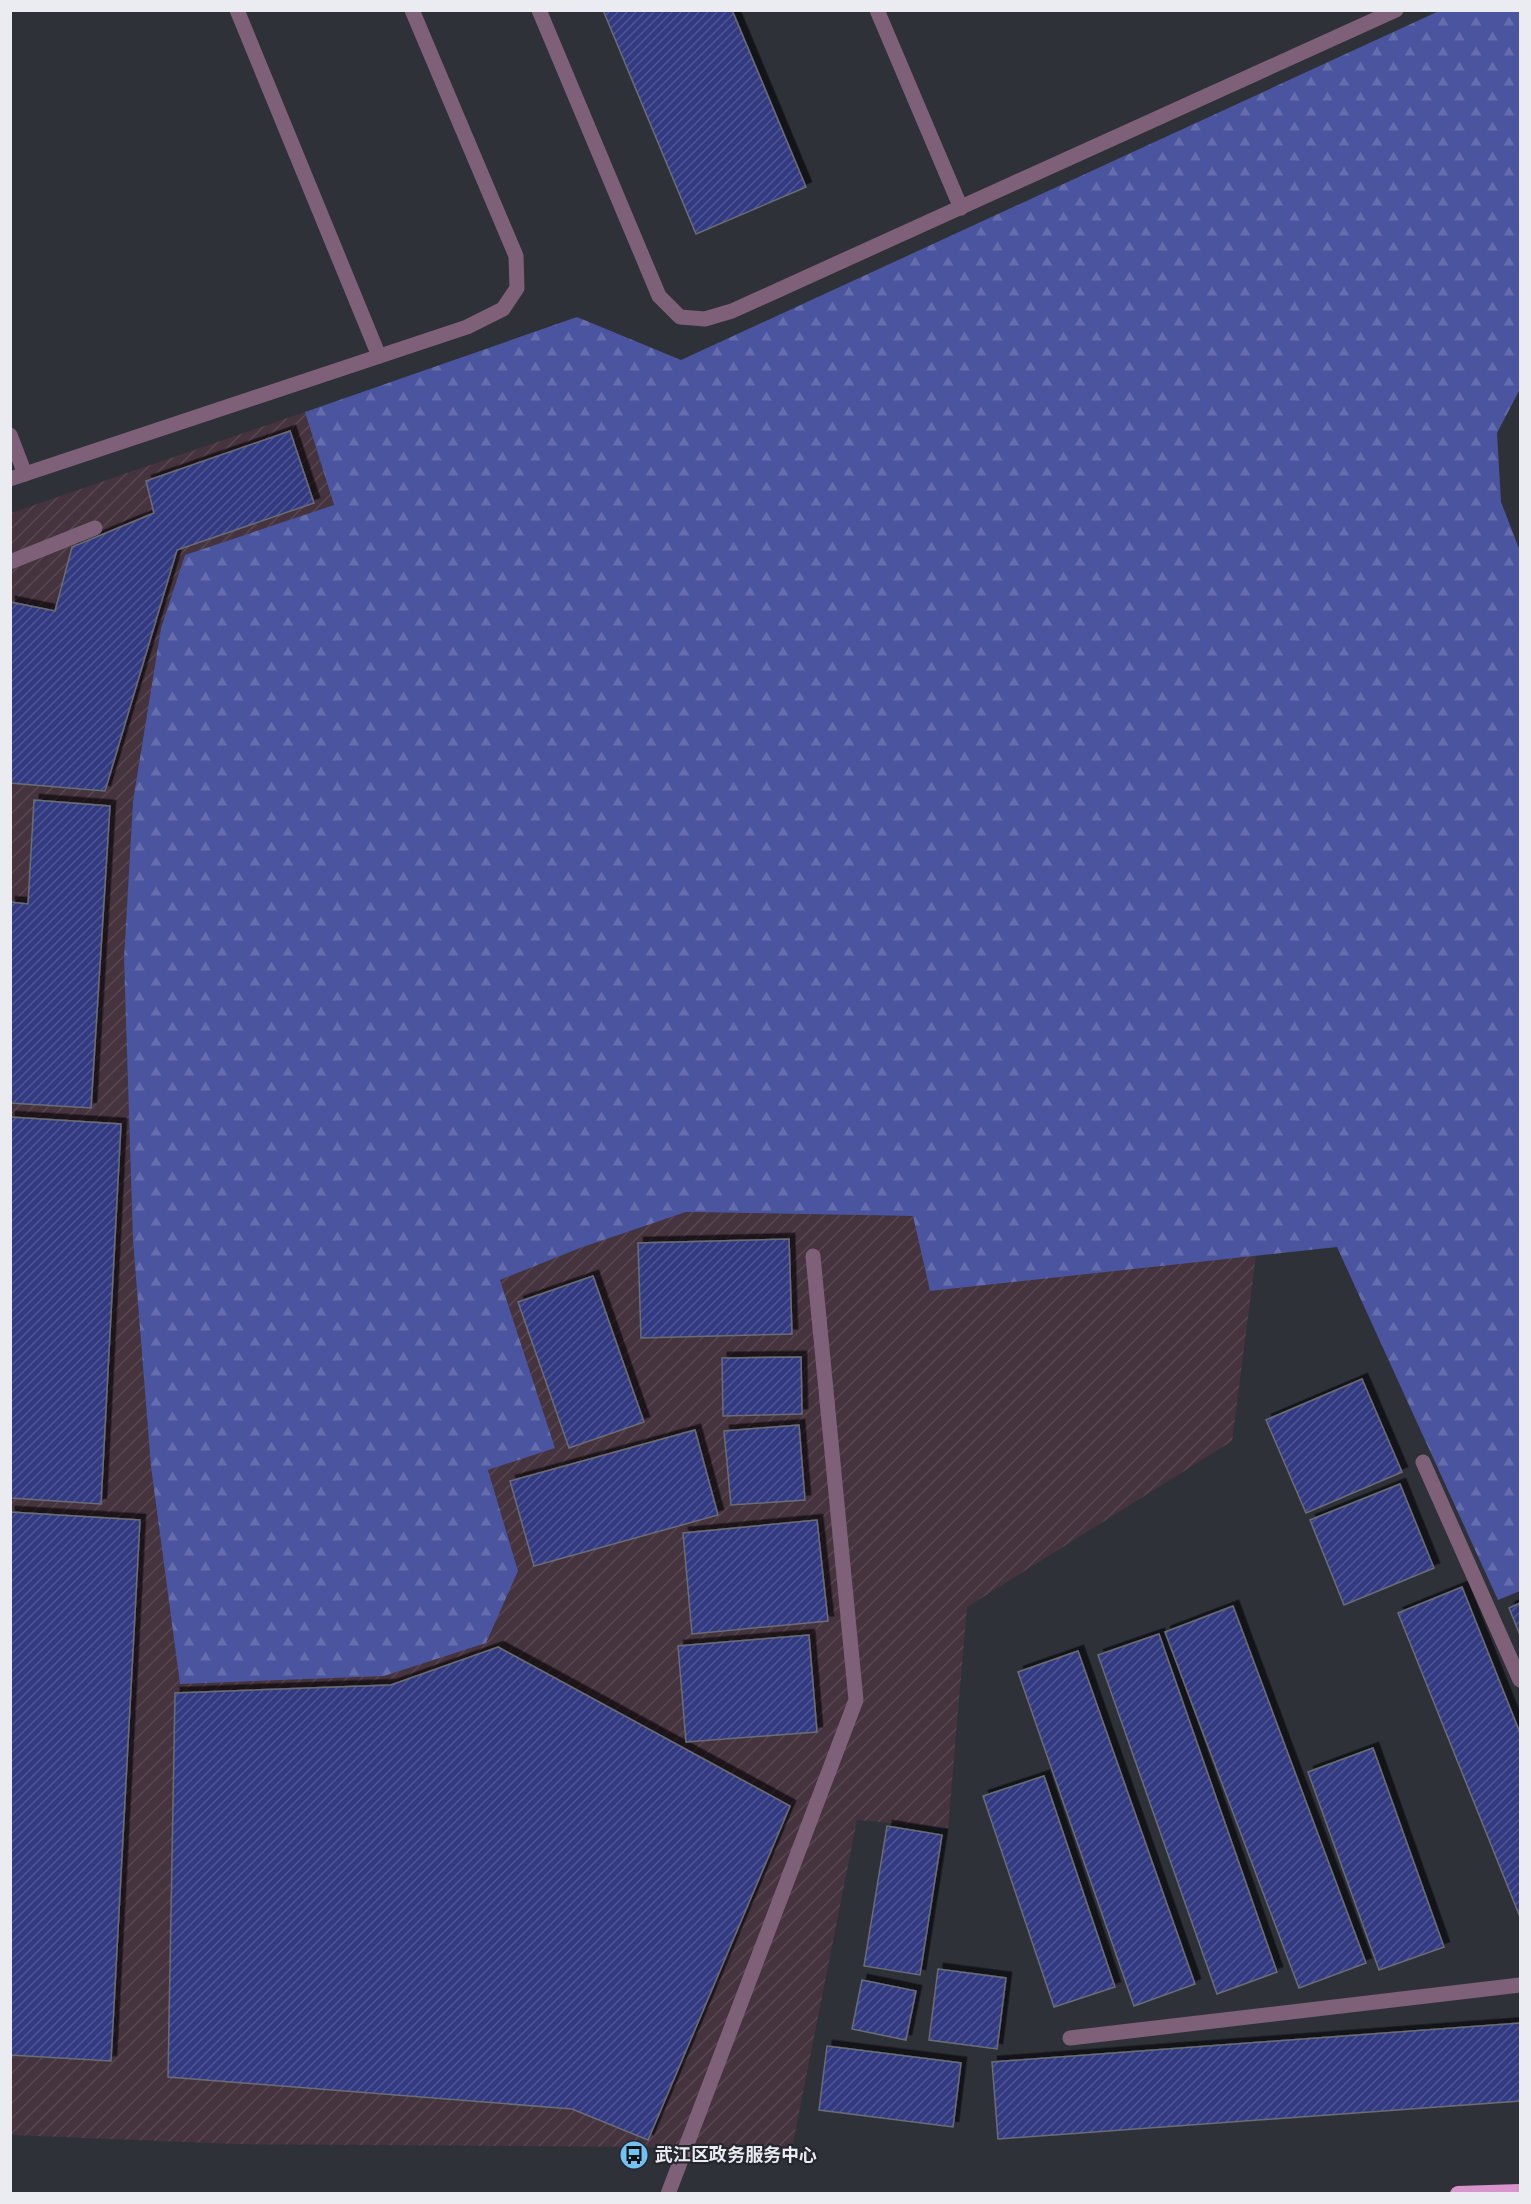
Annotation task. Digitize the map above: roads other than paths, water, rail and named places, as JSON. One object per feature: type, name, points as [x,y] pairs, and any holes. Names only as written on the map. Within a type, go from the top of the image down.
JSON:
[{"type":"highway","points":[[1458,2193],[1521,2192]]},
{"type":"street","points":[[237,10],[379,356]]},
{"type":"street","points":[[10,435],[18,477],[467,327],[502,309],[517,288],[516,256],[412,10]]},
{"type":"street","points":[[539,10],[659,296],[680,318],[705,319],[732,311],[1396,10]]},
{"type":"street","points":[[877,10],[961,208]]},
{"type":"street","points":[[10,562],[95,528]]},
{"type":"street","points":[[668,2193],[856,1700],[813,1256]]},
{"type":"street","points":[[1424,1462],[1521,1680]]},
{"type":"street","points":[[1070,2038],[1521,1985]]},
{"type":"place","name":"武江区政务服务中心","points":[[634,2155]]}]
